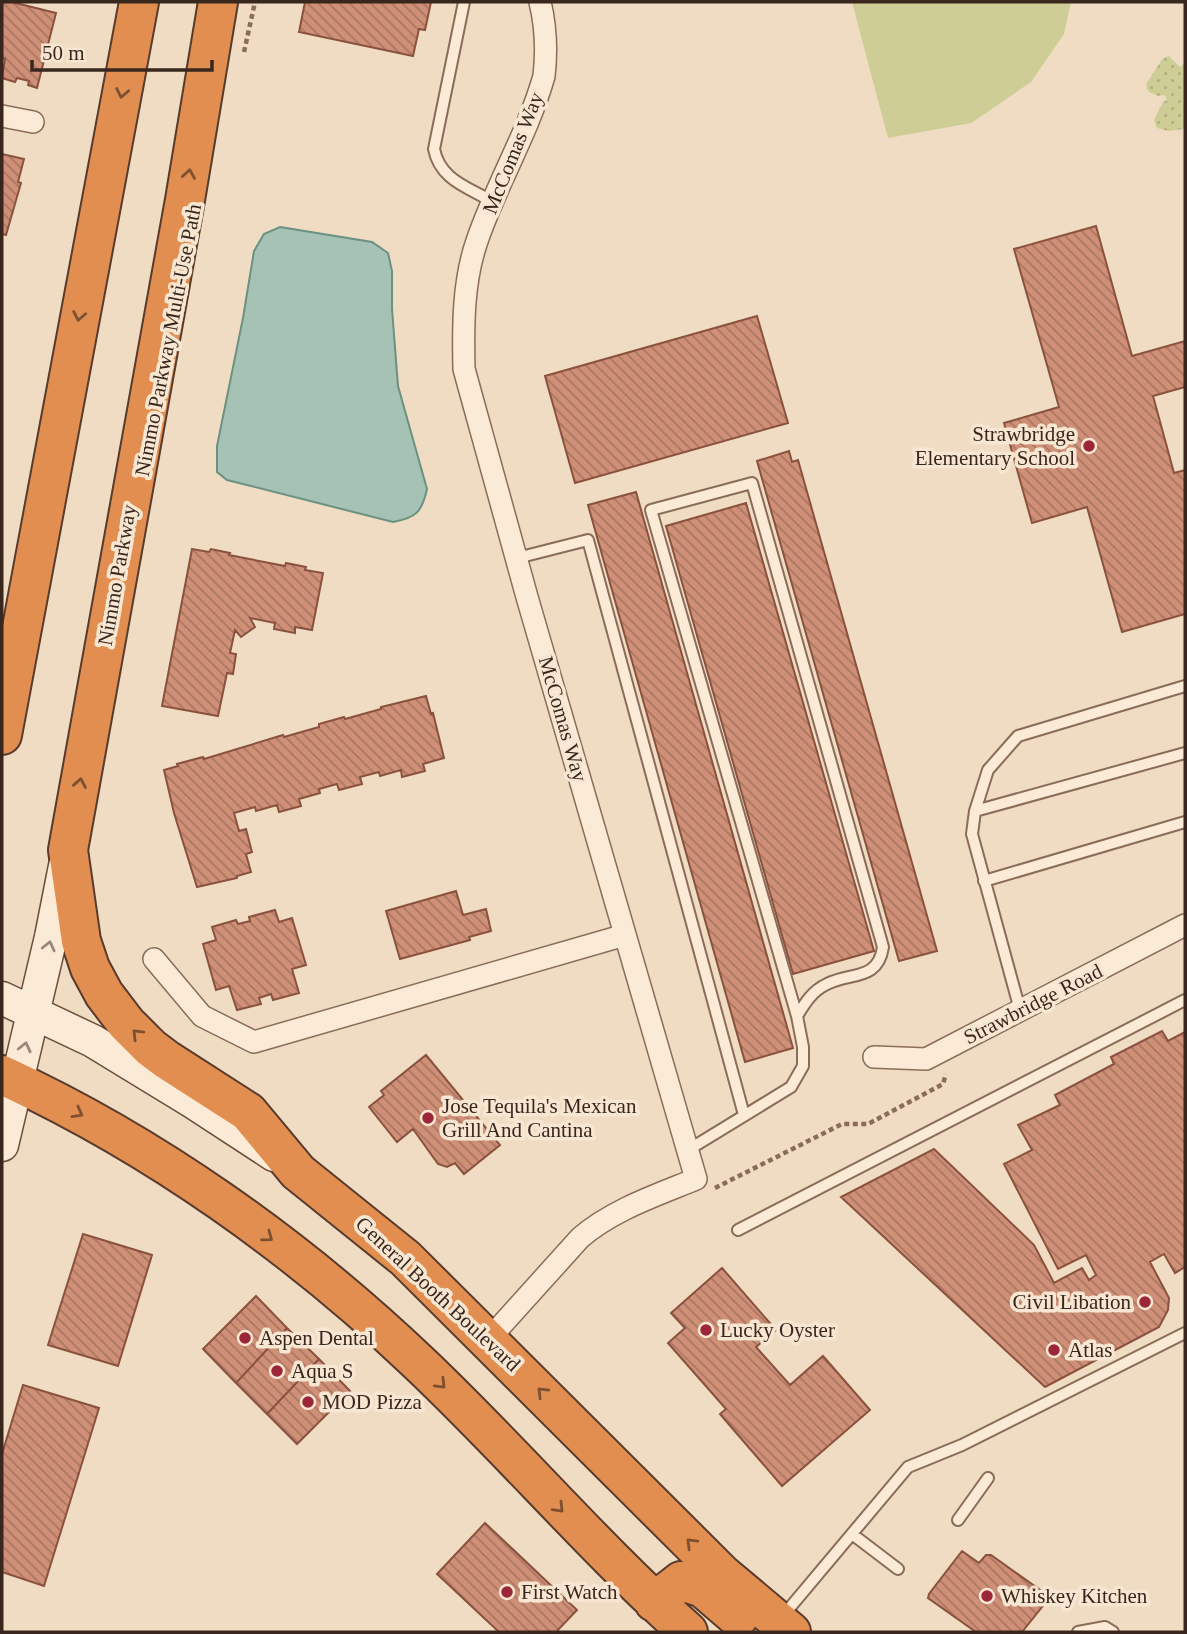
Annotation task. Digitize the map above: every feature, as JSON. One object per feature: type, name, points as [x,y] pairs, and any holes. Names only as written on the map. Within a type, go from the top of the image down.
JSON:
[{"type":"highway","points":[[2,735],[139,2]]},
{"type":"highway","name":"Nimmo Parkway","points":[[68,850],[218,2]]},
{"type":"highway","points":[[2,633],[38,532]]},
{"type":"highway","points":[[68,850],[81,941],[90,968],[104,994],[126,1023],[151,1048],[248,1112],[298,1172]]},
{"type":"highway","points":[[9,1078],[73,1110],[169,1168],[241,1216],[319,1276],[418,1362],[569,1518],[688,1632]]},
{"type":"highway","name":"General Booth Boulevard","points":[[298,1172],[405,1258],[489,1339],[775,1629]]},
{"type":"highway","points":[[654,1602],[681,1581],[703,1588],[775,1629]]},
{"type":"main road","name":"Nimmo Parkway","points":[[2,1145],[9,1078],[33,1012],[68,850]]},
{"type":"main road","name":"General Booth Boulevard","points":[[2,998],[74,1031],[141,1069],[298,1172]]},
{"type":"street","name":"McComas Way","points":[[489,1339],[592,1227],[646,1199],[696,1179],[464,369],[463,333],[467,287],[476,243],[544,76],[545,23],[540,2]]},
{"type":"street","points":[[2,116],[33,122]]},
{"type":"street","name":"Strawbridge Road","points":[[874,1057],[926,1059],[1185,925]]},
{"type":"street","points":[[154,959],[202,1016],[254,1042],[625,935]]},
{"type":"lane","points":[[464,2],[434,149],[437,163],[445,174],[493,202]]},
{"type":"lane","points":[[688,1150],[791,1087],[803,1066],[803,1047],[797,1016],[651,510],[752,483],[883,947],[877,966],[867,972],[826,984],[808,997],[797,1016]]},
{"type":"lane","points":[[517,558],[588,540],[744,1115]]},
{"type":"lane","points":[[1020,1010],[972,834],[975,811],[988,770],[1018,736],[1185,686]]},
{"type":"lane","points":[[975,811],[1185,753]]},
{"type":"lane","points":[[984,881],[1185,822]]},
{"type":"lane","points":[[738,1230],[1185,1000]]},
{"type":"lane","points":[[775,1629],[908,1467],[962,1445],[1185,1333]]},
{"type":"lane","points":[[958,1520],[988,1478]]},
{"type":"lane","points":[[852,1534],[898,1569]]},
{"type":"lane","points":[[1078,1632],[1105,1627],[1113,1632]]},
{"type":"path","points":[[243,54],[255,2]]},
{"type":"path","points":[[705,1193],[842,1124],[868,1124],[943,1084],[954,1044]]},
{"type":"shaded area","points":[[852,2],[1071,2],[1064,34],[1031,82],[971,123],[888,138]]},
{"type":"shaded area","points":[[1169,56],[1180,67],[1185,63],[1185,129],[1169,131],[1157,128],[1154,120],[1163,102],[1167,100],[1165,95],[1157,96],[1148,91],[1146,84],[1163,58]]},
{"type":"shaded area","points":[[280,227],[372,242],[388,253],[392,271],[398,386],[427,489],[423,503],[413,516],[393,522],[227,480],[217,472],[217,446],[254,251],[264,234]]},
{"type":"building","points":[[2,2],[56,13],[37,88],[28,85],[29,81],[17,78],[15,82],[2,78],[5,59],[2,58]]},
{"type":"building","points":[[305,2],[431,2],[425,30],[419,29],[413,56],[299,32]]},
{"type":"building","points":[[2,154],[24,159],[18,182],[21,183],[6,235],[2,234]]},
{"type":"building","name":"Strawbridge Elementary School","points":[[1096,226],[1132,356],[1185,341],[1185,387],[1153,396],[1174,473],[1185,470],[1185,614],[1122,632],[1087,507],[1032,523],[1004,423],[1059,407],[1014,249]]},
{"type":"building","points":[[757,316],[788,423],[575,483],[545,376]]},
{"type":"building","points":[[789,451],[792,462],[798,460],[937,951],[899,961],[757,461]]},
{"type":"building","points":[[636,492],[793,1048],[745,1062],[588,505]]},
{"type":"building","points":[[746,503],[874,951],[793,974],[666,526]]},
{"type":"building","points":[[192,549],[209,552],[211,549],[285,566],[286,563],[306,567],[305,570],[323,573],[312,630],[295,627],[295,633],[274,629],[275,623],[250,618],[255,627],[241,637],[235,630],[230,653],[236,654],[233,674],[227,673],[218,716],[162,706]]},
{"type":"building","points":[[426,696],[444,758],[423,764],[425,771],[402,777],[401,770],[380,776],[379,772],[360,777],[362,784],[339,790],[337,784],[319,789],[320,793],[299,799],[301,806],[279,812],[277,805],[234,813],[239,831],[246,829],[252,852],[246,854],[251,872],[197,887],[164,770],[178,766],[177,764],[203,757],[204,759],[319,727],[319,724]]},
{"type":"building","points":[[456,891],[463,915],[486,909],[491,931],[469,937],[470,940],[400,959],[386,911]]},
{"type":"building","points":[[275,910],[279,922],[292,918],[306,965],[292,969],[299,993],[273,1000],[271,994],[259,998],[261,1004],[237,1010],[229,986],[216,990],[203,944],[216,940],[212,927],[236,920],[238,924],[250,921],[249,917]]},
{"type":"building","points":[[1162,1031],[1168,1041],[1185,1032],[1185,1267],[1175,1273],[1164,1254],[1150,1262],[1169,1298],[1168,1310],[1159,1327],[1045,1387],[841,1197],[934,1149],[1034,1245],[1054,1283],[1082,1268],[1089,1280],[1096,1275],[1086,1255],[1058,1269],[1004,1164],[1032,1150],[1018,1125],[1060,1105],[1055,1095],[1114,1064],[1111,1057]]},
{"type":"building","name":"Jose Tequila's Mexican Grill And Cantina","points":[[426,1055],[500,1145],[464,1174],[455,1163],[447,1167],[438,1164],[413,1129],[397,1142],[369,1107],[384,1095],[381,1091]]},
{"type":"building","points":[[83,1234],[152,1255],[118,1366],[48,1345]]},
{"type":"building","points":[[722,1268],[776,1330],[756,1347],[790,1385],[823,1356],[870,1410],[782,1486],[720,1414],[726,1409],[668,1343],[685,1328],[671,1313]]},
{"type":"building","name":"Aspen Dental","points":[[256,1296],[287,1328],[236,1383],[203,1349]]},
{"type":"building","name":"Aqua S","points":[[287,1328],[319,1359],[267,1414],[236,1383]]},
{"type":"building","name":"MOD Pizza","points":[[319,1359],[350,1391],[297,1444],[267,1414]]},
{"type":"building","points":[[23,1385],[99,1408],[44,1586],[2,1572],[2,1454]]},
{"type":"building","name":"First Watch","points":[[485,1523],[577,1610],[556,1632],[499,1632],[437,1574]]},
{"type":"building","points":[[962,1551],[979,1563],[986,1555],[991,1555],[1050,1597],[1022,1632],[976,1632],[928,1598]]},
{"type":"place","name":"Strawbridge Elementary School","points":[[1089,446]]},
{"type":"place","name":"Jose Tequila's Mexican Grill And Cantina","points":[[428,1118]]},
{"type":"place","name":"Civil Libation","points":[[1145,1302]]},
{"type":"place","name":"Lucky Oyster","points":[[706,1330]]},
{"type":"place","name":"Aspen Dental","points":[[245,1338]]},
{"type":"place","name":"Atlas","points":[[1054,1350]]},
{"type":"place","name":"Aqua S","points":[[277,1371]]},
{"type":"place","name":"MOD Pizza","points":[[308,1402]]},
{"type":"place","name":"First Watch","points":[[507,1592]]},
{"type":"place","name":"Whiskey Kitchen","points":[[987,1596]]}]
